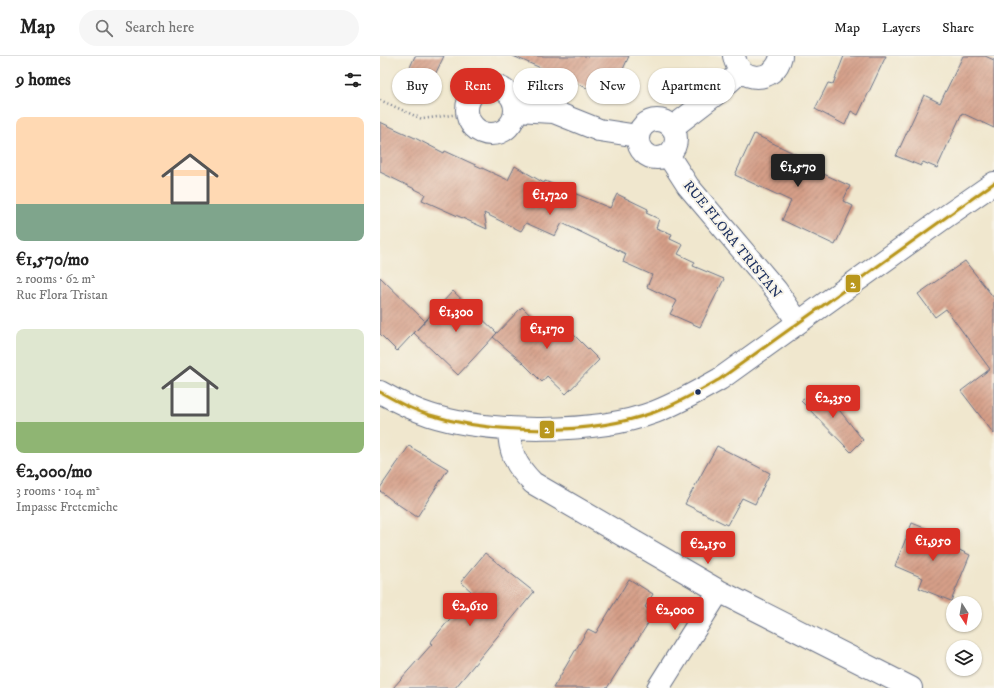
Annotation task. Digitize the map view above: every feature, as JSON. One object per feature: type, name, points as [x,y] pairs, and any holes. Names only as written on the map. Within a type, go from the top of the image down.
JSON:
[{"type":"street","points":[[673,127],[716,94],[738,64],[747,75],[763,77],[776,69],[780,62],[781,56]]},
{"type":"street","points":[[489,85],[498,86],[505,90],[514,103],[514,118],[510,125],[504,130],[496,133],[488,134],[474,127],[469,121],[467,114],[467,106],[475,91],[489,85]]},
{"type":"street","points":[[515,110],[554,112],[599,130],[638,136]]},
{"type":"street","points":[[656,119],[662,120],[673,127],[677,139],[676,145],[668,155],[656,158],[645,153],[638,143],[640,130],[650,121],[656,119]]},
{"type":"street","name":"RUE FLORA TRISTAN","points":[[668,155],[688,186],[776,290],[798,322]]},
{"type":"street","points":[[380,392],[394,401],[430,415],[469,424],[509,428],[589,426],[622,421],[654,412],[683,400],[720,379],[765,348],[798,322],[993,187]]},
{"type":"street","points":[[509,428],[509,442],[514,459],[522,472],[533,483],[719,591],[911,688]]},
{"type":"street","points":[[658,688],[719,591]]},
{"type":"path","points":[[380,100],[422,119],[467,114]]},
{"type":"building","points":[[415,56],[444,56],[438,68],[410,68]]},
{"type":"building","points":[[513,56],[629,56],[624,68],[586,68],[586,88],[578,84],[578,68],[541,68]]},
{"type":"building","points":[[844,56],[886,56],[858,115],[851,111],[845,125],[815,109],[828,83],[833,84]]},
{"type":"building","points":[[963,56],[985,56],[994,60],[994,128],[962,113],[937,168],[923,162],[921,166],[896,156],[924,95],[940,103]]},
{"type":"building","points":[[380,122],[444,153],[445,151],[508,180],[515,166],[544,183],[545,181],[610,208],[617,194],[648,209],[646,213],[659,219],[656,228],[672,234],[670,239],[683,245],[678,254],[695,262],[693,266],[724,279],[700,327],[670,314],[677,301],[647,287],[652,275],[623,262],[626,254],[562,223],[555,236],[526,223],[521,231],[484,213],[487,229],[422,200],[425,194],[380,172]]},
{"type":"building","points":[[754,134],[818,165],[815,170],[850,186],[843,201],[853,206],[835,245],[782,220],[791,201],[735,175]]},
{"type":"building","points":[[965,261],[994,298],[994,434],[961,391],[990,369],[946,309],[935,317],[918,294]]},
{"type":"building","points":[[380,277],[425,321],[397,351],[380,334]]},
{"type":"building","points":[[453,291],[497,333],[458,375],[414,333]]},
{"type":"building","points":[[522,307],[550,334],[561,322],[599,360],[566,394],[547,376],[542,382],[493,337]]},
{"type":"building","points":[[821,387],[863,440],[851,452],[801,401]]},
{"type":"building","points":[[409,446],[448,469],[417,517],[380,491],[380,488]]},
{"type":"building","points":[[717,446],[770,473],[755,504],[742,498],[727,525],[685,504]]},
{"type":"building","points":[[912,523],[942,535],[940,541],[970,555],[953,596],[946,596],[946,599],[919,588],[923,578],[895,566]]},
{"type":"building","points":[[485,553],[534,592],[455,688],[393,688],[432,644],[430,643],[472,592],[461,582]]},
{"type":"building","points":[[629,579],[653,594],[645,607],[654,614],[607,688],[553,688],[588,629],[596,633]]},
{"type":"transit line","name":"2","points":[[380,392],[410,408],[430,415],[456,422],[513,429],[543,430],[602,425],[630,420],[664,409],[720,379],[994,183]]}]
